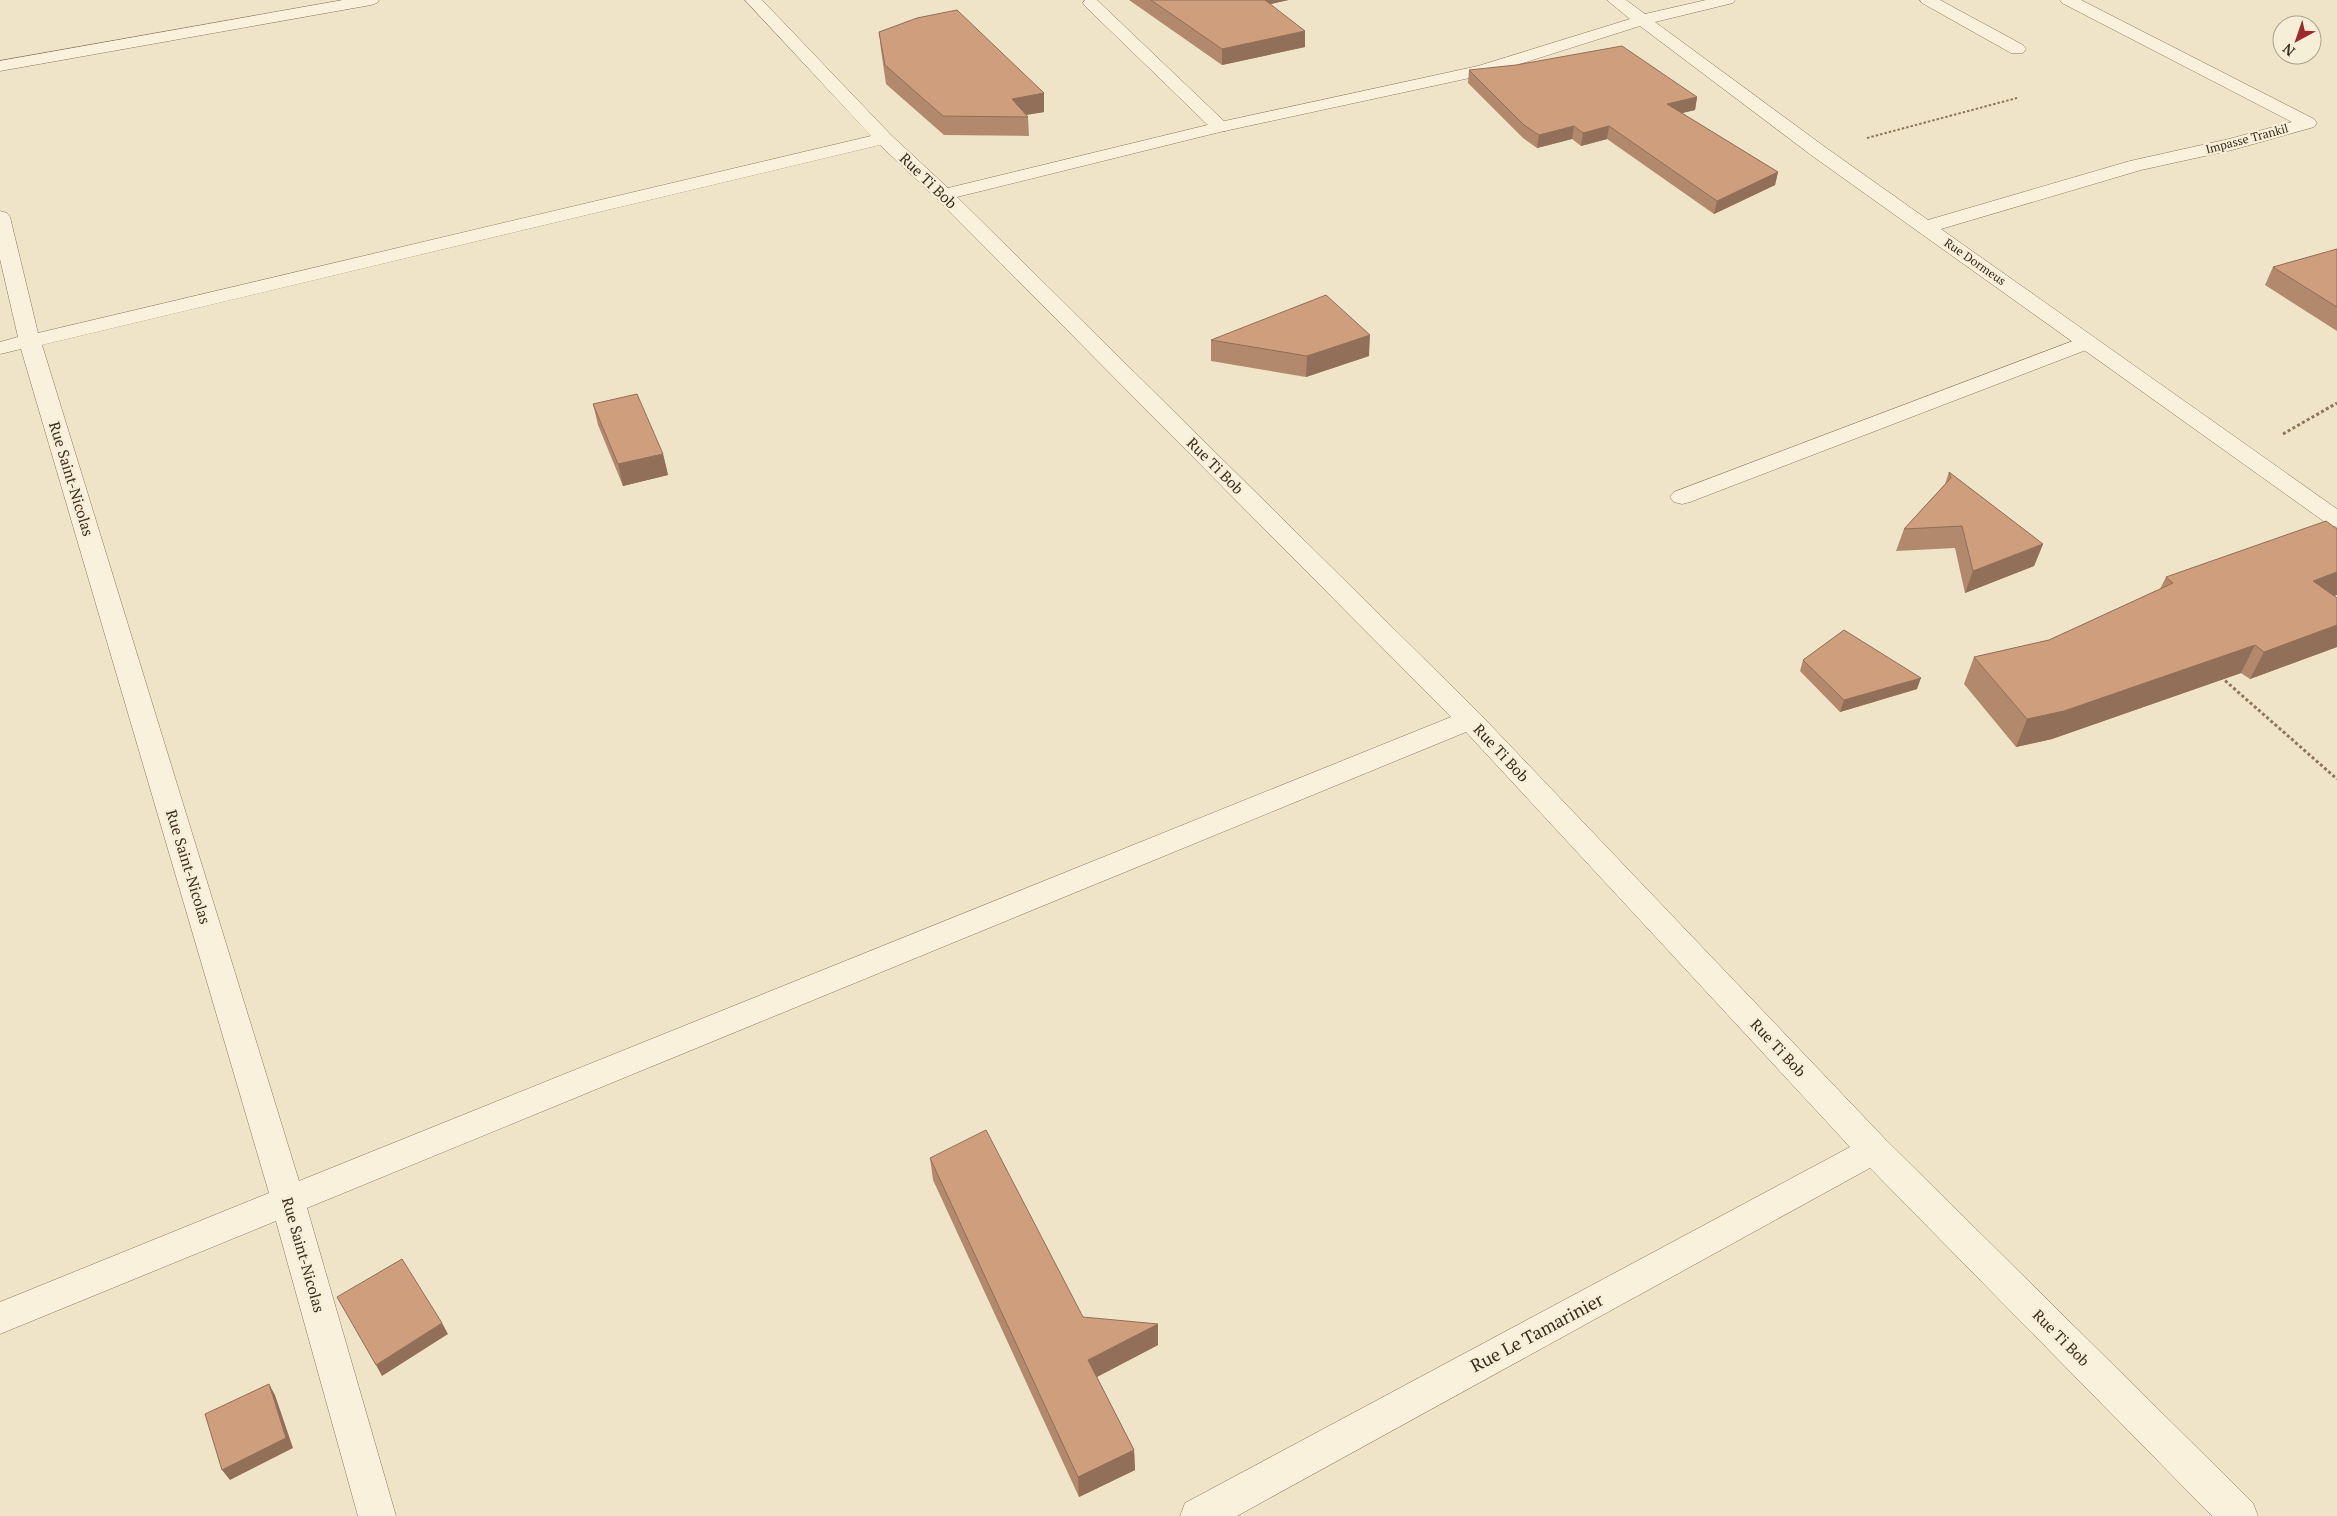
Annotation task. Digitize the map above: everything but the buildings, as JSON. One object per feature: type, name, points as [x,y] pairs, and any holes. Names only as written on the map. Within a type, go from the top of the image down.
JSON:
[{"type":"street","points":[[0,66],[371,0]]},
{"type":"street","name":"Rue Ti Bob","points":[[753,0],[884,139],[944,195],[1470,720],[1874,1150],[2239,1516]]},
{"type":"street","name":"Rue Dormeus","points":[[1615,0],[1818,151],[2337,520]]},
{"type":"street","points":[[944,195],[1220,127],[1482,70],[1643,20],[1727,0]]},
{"type":"street","points":[[1928,0],[2017,49]]},
{"type":"street","name":"Impasse Trankil","points":[[1926,227],[2137,165],[2232,144],[2308,123],[2068,0]]},
{"type":"street","points":[[1092,3],[1220,127]]},
{"type":"street","points":[[0,348],[884,139]]},
{"type":"street","name":"Rue Saint-Nicolas","points":[[0,217],[30,342],[288,1201],[377,1516]]},
{"type":"street","points":[[1682,497],[2086,342]]},
{"type":"street","points":[[0,1318],[1470,720]]},
{"type":"street","name":"Rue Le Tamarinier","points":[[1199,1516],[1874,1150]]},
{"type":"path","points":[[1818,151],[2017,98]]},
{"type":"path","points":[[2245,455],[2337,403]]},
{"type":"path","points":[[2214,671],[2337,779]]}]
